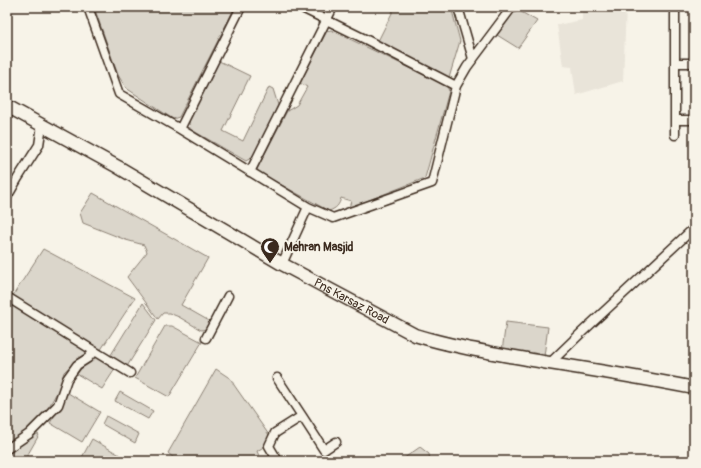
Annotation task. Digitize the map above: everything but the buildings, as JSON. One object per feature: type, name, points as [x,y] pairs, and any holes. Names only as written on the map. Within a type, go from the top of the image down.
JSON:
[{"type":"street","points":[[88,7],[119,94],[180,129],[308,207],[333,218],[432,183],[456,86],[467,67],[512,7]]},
{"type":"street","points":[[180,129],[241,7]]},
{"type":"street","points":[[300,7],[456,86]]},
{"type":"street","points":[[250,172],[333,7]]},
{"type":"street","points":[[458,7],[473,59]]},
{"type":"street","points":[[675,7],[675,135]]},
{"type":"street","points":[[675,63],[694,63]]},
{"type":"street","name":"Pns Karsaz Road","points":[[7,106],[118,167],[282,264],[415,335],[436,342],[473,350],[694,388]]},
{"type":"street","points":[[675,120],[694,120]]},
{"type":"street","points":[[7,197],[39,146],[42,125]]},
{"type":"street","points":[[282,264],[308,207]]},
{"type":"street","points":[[550,363],[694,228]]},
{"type":"street","points":[[206,338],[228,296]]},
{"type":"street","points":[[7,297],[130,373]]},
{"type":"street","points":[[7,449],[29,434],[58,405],[67,379],[77,365],[88,358],[94,350]]},
{"type":"street","points":[[276,378],[324,450],[336,442]]},
{"type":"street","points":[[278,461],[269,446],[275,433],[302,416]]},
{"type":"shaded area","points":[[94,7],[235,7],[179,117],[173,119],[126,88],[118,75]]},
{"type":"shaded area","points":[[395,7],[451,7],[460,41],[449,78],[378,41]]},
{"type":"shaded area","points":[[582,7],[626,7],[623,81],[576,95],[572,67],[563,66],[557,25],[582,20]]},
{"type":"shaded area","points":[[516,9],[537,21],[518,48],[497,35]]},
{"type":"shaded area","points":[[331,30],[447,86],[449,91],[425,178],[349,208],[351,201],[341,198],[337,206],[329,211],[256,171],[287,111],[297,105],[307,87],[300,83],[327,31]]},
{"type":"shaded area","points":[[219,61],[250,76],[223,131],[243,141],[269,87],[273,89],[278,105],[257,151],[246,161],[190,129],[190,118]]},
{"type":"shaded area","points":[[93,193],[208,258],[181,305],[211,322],[208,329],[201,330],[169,313],[163,313],[158,319],[127,277],[147,252],[144,245],[126,240],[83,223],[80,213]]},
{"type":"shaded area","points":[[43,249],[135,298],[100,351],[12,297]]},
{"type":"shaded area","points":[[7,299],[92,351],[64,372],[60,387],[47,410],[34,425],[7,447]]},
{"type":"shaded area","points":[[143,303],[156,320],[126,368],[109,358]]},
{"type":"shaded area","points":[[506,322],[548,327],[544,356],[502,351]]},
{"type":"shaded area","points":[[165,326],[172,326],[202,342],[169,397],[135,378]]},
{"type":"shaded area","points":[[94,352],[117,366],[102,389],[77,374]]},
{"type":"shaded area","points":[[216,369],[231,379],[269,435],[267,445],[257,451],[261,461],[174,461],[175,459],[168,453]]},
{"type":"shaded area","points":[[120,392],[153,411],[148,419],[115,401]]},
{"type":"shaded area","points":[[68,393],[100,412],[82,442],[50,423]]},
{"type":"shaded area","points":[[106,416],[139,434],[135,443],[102,424]]},
{"type":"shaded area","points":[[34,432],[39,435],[24,461],[7,461],[7,451]]},
{"type":"shaded area","points":[[92,439],[125,458],[124,461],[80,461]]},
{"type":"shaded area","points":[[420,447],[429,454],[430,461],[400,461]]},
{"type":"place","name":"Mehran Masjid","points":[[270,264]]}]
